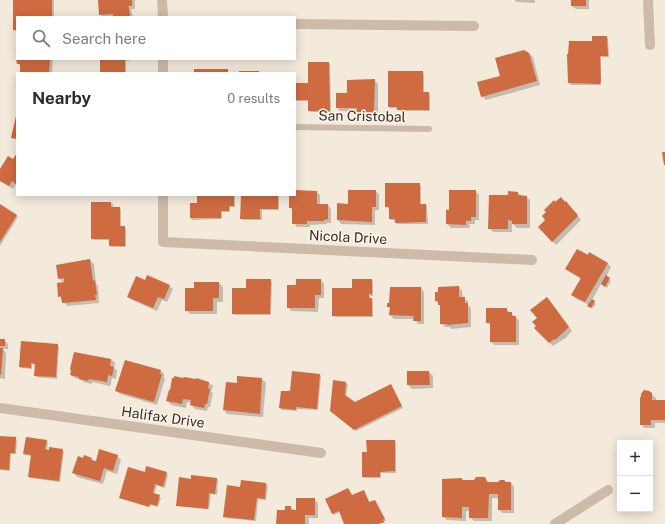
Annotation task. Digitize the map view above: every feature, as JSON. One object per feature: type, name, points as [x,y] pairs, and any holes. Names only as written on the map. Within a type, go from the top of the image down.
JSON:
[{"type":"street","points":[[162,0],[163,16]]},
{"type":"street","points":[[648,0],[650,45]]},
{"type":"street","points":[[296,24],[474,26]]},
{"type":"street","points":[[163,60],[163,72]]},
{"type":"street","name":"Nicola Drive","points":[[163,196],[163,242],[532,260]]},
{"type":"street","name":"Halifax Drive","points":[[0,408],[321,453]]},
{"type":"street","points":[[555,524],[608,490]]},
{"type":"lane","name":"San Cristobal","points":[[296,127],[429,129]]},
{"type":"building","points":[[13,0],[52,0],[52,16],[16,16],[16,30],[13,30]]},
{"type":"building","points":[[98,0],[132,0],[132,6],[128,6],[130,16],[113,16],[113,14],[99,15]]},
{"type":"building","points":[[571,0],[586,0],[586,6],[571,6]]},
{"type":"building","points":[[592,36],[607,36],[608,56],[600,56],[600,84],[568,83],[567,54],[569,41],[592,41]]},
{"type":"building","points":[[524,50],[529,53],[537,81],[481,97],[477,82],[500,76],[495,58]]},
{"type":"building","points":[[16,60],[50,60],[49,72],[20,72],[20,64],[17,64]]},
{"type":"building","points":[[100,60],[125,60],[125,72],[100,72]]},
{"type":"building","points":[[308,62],[329,62],[330,111],[308,111],[308,100],[296,100],[296,83],[308,83]]},
{"type":"building","points":[[194,69],[228,69],[228,72],[194,72]]},
{"type":"building","points":[[239,71],[259,71],[259,72]]},
{"type":"building","points":[[388,71],[423,71],[423,92],[429,92],[429,110],[397,110],[397,107],[388,107]]},
{"type":"building","points":[[375,79],[374,112],[357,112],[357,108],[336,108],[336,93],[347,93],[347,80]]},
{"type":"building","points":[[16,116],[16,139],[11,138]]},
{"type":"building","points":[[662,152],[665,152],[665,165],[664,165]]},
{"type":"building","points":[[16,154],[16,184],[12,181],[9,186],[0,181],[0,169],[8,156],[13,159]]},
{"type":"building","points":[[385,183],[420,183],[420,204],[426,204],[426,222],[395,223],[395,219],[389,219],[389,207],[385,207]]},
{"type":"building","points":[[296,190],[317,191],[317,204],[328,204],[328,219],[324,221],[307,220],[307,224],[292,224],[292,208],[289,208],[289,196],[296,196]]},
{"type":"building","points":[[348,190],[376,190],[376,207],[372,207],[372,222],[337,220],[337,203],[348,204]]},
{"type":"building","points":[[449,190],[476,190],[476,217],[471,217],[471,221],[466,221],[466,225],[446,224],[446,210],[449,210]]},
{"type":"building","points":[[508,191],[518,192],[518,195],[527,196],[527,224],[512,224],[512,221],[508,220],[508,229],[488,229],[489,195],[508,195]]},
{"type":"building","points":[[197,196],[234,196],[234,206],[229,206],[229,211],[221,211],[221,218],[190,218],[190,203],[197,203]]},
{"type":"building","points":[[241,196],[278,196],[278,209],[260,209],[260,219],[240,219]]},
{"type":"building","points":[[561,197],[578,216],[552,242],[538,227],[545,220],[542,216],[546,212],[544,210],[554,200],[555,202]]},
{"type":"building","points":[[91,202],[111,202],[111,207],[120,207],[120,226],[125,226],[125,246],[109,246],[109,239],[91,239]]},
{"type":"building","points":[[0,204],[17,215],[0,242]]},
{"type":"building","points":[[577,249],[588,255],[589,252],[608,263],[585,302],[571,295],[581,278],[565,269]]},
{"type":"building","points":[[90,259],[93,281],[95,280],[97,295],[95,295],[96,300],[62,303],[61,296],[58,297],[57,283],[64,282],[64,278],[58,279],[56,265]]},
{"type":"building","points":[[147,275],[170,285],[164,299],[158,297],[153,308],[127,297],[136,276],[145,280]]},
{"type":"building","points":[[606,275],[610,278],[605,287],[601,284]]},
{"type":"building","points":[[246,279],[271,279],[270,314],[232,314],[232,288],[246,288]]},
{"type":"building","points":[[296,279],[321,279],[321,295],[315,295],[315,308],[287,308],[287,285],[296,285]]},
{"type":"building","points":[[352,279],[372,279],[372,294],[369,294],[369,298],[372,298],[372,316],[332,316],[332,288],[352,288]]},
{"type":"building","points":[[194,282],[219,282],[219,298],[213,298],[213,311],[185,311],[185,288],[194,288]]},
{"type":"building","points":[[459,286],[459,297],[465,297],[465,303],[468,303],[468,323],[447,325],[440,324],[440,305],[438,305],[438,301],[435,301],[435,292],[438,292],[438,287]]},
{"type":"building","points":[[390,287],[421,287],[421,321],[413,321],[414,316],[389,315],[390,307],[387,307],[387,303],[389,303]]},
{"type":"building","points":[[547,297],[569,327],[555,340],[554,339],[549,343],[534,328],[536,326],[532,322],[537,318],[530,310]]},
{"type":"building","points":[[592,299],[595,301],[591,308],[587,306]]},
{"type":"building","points":[[486,308],[507,308],[507,312],[512,312],[512,316],[516,316],[516,342],[490,342],[490,323],[486,323]]},
{"type":"building","points":[[0,339],[5,339],[5,346],[0,346]]},
{"type":"building","points":[[21,341],[58,344],[56,377],[34,376],[35,364],[31,363],[31,368],[19,367]]},
{"type":"building","points":[[0,348],[3,348],[1,375],[0,374]]},
{"type":"building","points":[[74,352],[111,359],[110,366],[114,367],[112,376],[108,375],[107,382],[89,379],[88,381],[70,375]]},
{"type":"building","points":[[125,360],[161,370],[160,374],[162,374],[154,402],[115,391]]},
{"type":"building","points":[[292,371],[320,374],[317,409],[296,407],[296,410],[279,408],[281,391],[290,391]]},
{"type":"building","points":[[407,371],[429,371],[430,385],[407,385]]},
{"type":"building","points":[[174,376],[196,378],[209,382],[208,388],[210,389],[207,404],[205,404],[204,408],[190,405],[191,400],[183,399],[182,404],[166,401],[172,378],[174,378]]},
{"type":"building","points":[[237,376],[262,378],[260,414],[223,410],[226,382],[237,383]]},
{"type":"building","points":[[333,380],[346,382],[345,395],[355,402],[391,384],[402,406],[354,430],[330,411]]},
{"type":"building","points":[[644,390],[652,393],[652,400],[665,400],[665,420],[651,420],[651,425],[640,425],[640,397]]},
{"type":"building","points":[[0,436],[16,437],[15,453],[10,453],[9,470],[0,469]]},
{"type":"building","points":[[26,437],[47,440],[45,449],[49,450],[49,447],[63,449],[59,481],[28,477],[31,455],[23,454]]},
{"type":"building","points":[[366,440],[395,440],[395,471],[380,472],[380,477],[362,477],[362,452],[367,452]]},
{"type":"building","points":[[99,449],[118,455],[113,471],[104,468],[100,481],[72,473],[78,456],[83,458],[84,455],[92,458],[91,460],[96,461]]},
{"type":"building","points":[[146,466],[167,472],[163,487],[155,484],[153,493],[160,495],[157,506],[150,504],[149,507],[119,498],[128,467],[145,472]]},
{"type":"building","points":[[191,475],[217,478],[215,494],[209,493],[208,509],[176,506],[179,477],[191,479]]},
{"type":"building","points":[[476,477],[485,477],[487,482],[498,482],[500,480],[504,480],[506,482],[511,482],[511,510],[498,510],[498,494],[489,494],[488,518],[469,518],[469,507],[462,507],[462,518],[442,517],[442,479],[462,478],[462,480],[474,480]]},
{"type":"building","points":[[241,480],[266,483],[265,499],[257,498],[254,520],[223,517],[227,485],[240,487]]},
{"type":"building","points":[[348,488],[352,495],[364,490],[369,502],[375,500],[385,519],[383,520],[384,522],[379,524],[344,524],[339,511],[332,514],[325,499]]},
{"type":"building","points":[[296,498],[315,498],[315,515],[305,515],[305,524],[276,524],[277,510],[285,510],[285,506],[291,506],[291,510],[296,510]]}]
